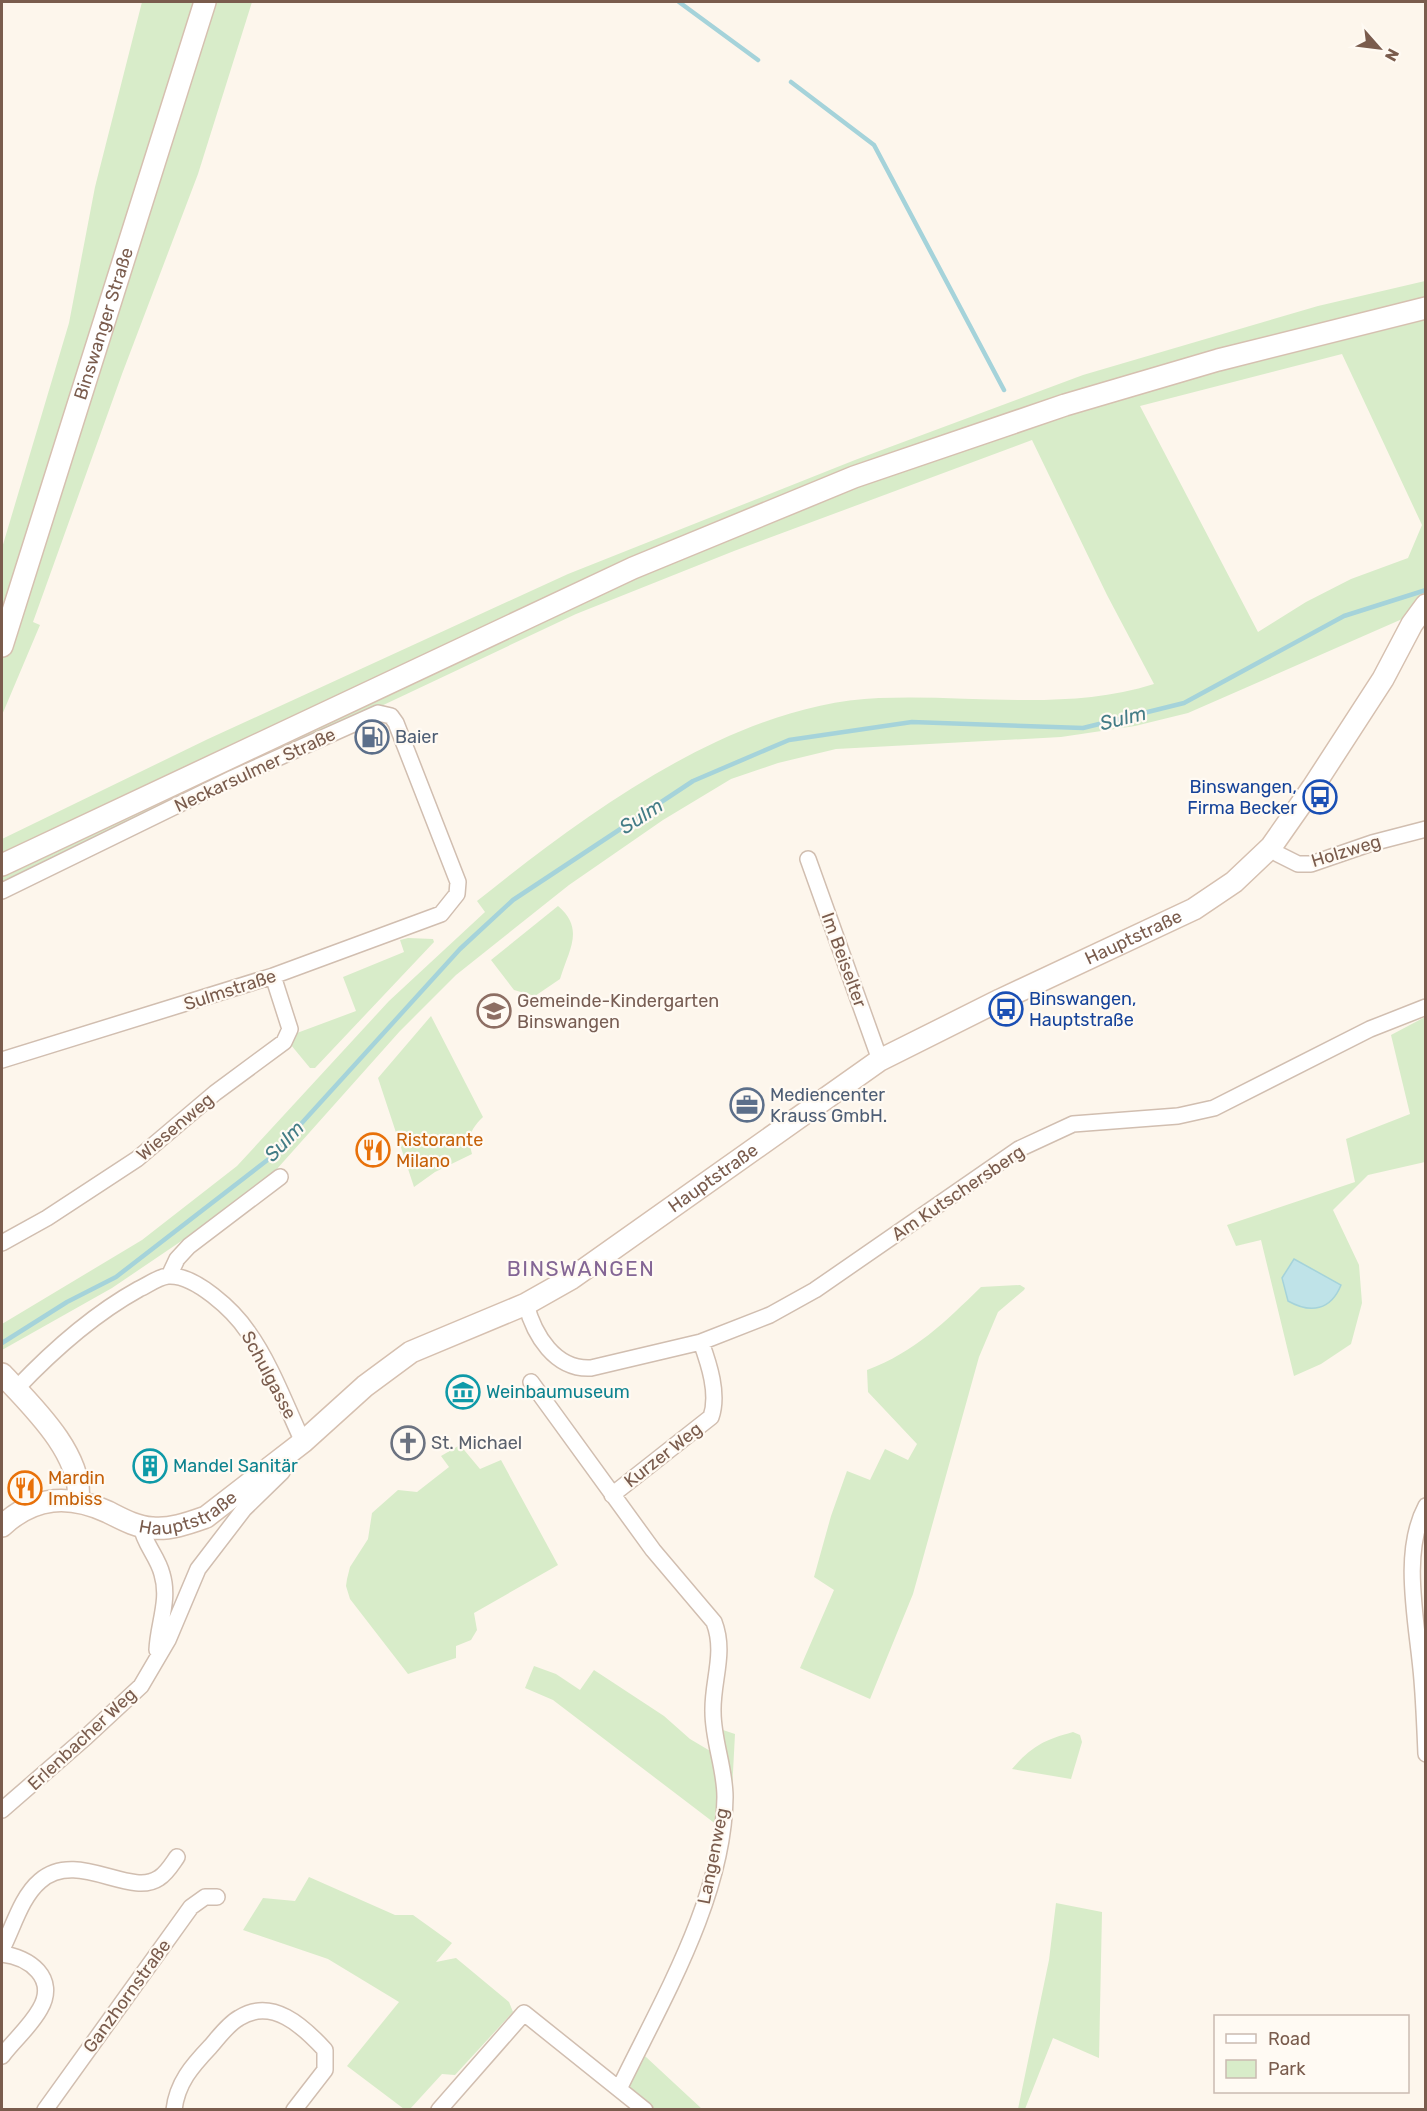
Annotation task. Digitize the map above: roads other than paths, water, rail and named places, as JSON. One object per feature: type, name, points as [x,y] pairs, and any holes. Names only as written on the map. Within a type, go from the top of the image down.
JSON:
[{"type":"main road","name":"Binswanger Straße","points":[[2,646],[205,2]]},
{"type":"main road","points":[[2,865],[633,568],[854,477],[1065,405],[1218,360],[1425,308]]},
{"type":"main road","name":"Hauptstraße","points":[[2,1526],[13,1516],[37,1504],[62,1499],[78,1501],[141,1526],[164,1528],[188,1524],[206,1517],[295,1447],[365,1386],[411,1352],[438,1338],[526,1304],[605,1256],[880,1060],[966,1016],[1194,909],[1234,882],[1271,847],[1360,715],[1412,624],[1425,606]]},
{"type":"main road","points":[[9,1381],[65,1449],[77,1478],[78,1501]]},
{"type":"street","name":"Neckarsulmer Straße","points":[[2,891],[233,778],[378,713],[385,713],[396,723],[458,882],[457,894],[451,903]]},
{"type":"street","name":"Holzweg","points":[[1271,847],[1278,855],[1298,864],[1311,864],[1372,843],[1425,829]]},
{"type":"street","name":"Im Beiselter","points":[[808,859],[880,1060]]},
{"type":"street","name":"Sulmstraße","points":[[2,1060],[273,976],[441,914],[451,903]]},
{"type":"street","name":"Wiesenweg","points":[[2,1243],[56,1212],[137,1160],[215,1093],[284,1042],[290,1029],[273,976]]},
{"type":"street","name":"Am Kutschersberg","points":[[526,1304],[541,1340],[566,1364],[578,1369],[591,1368],[701,1342],[770,1315],[815,1290],[1019,1149],[1063,1128],[1099,1120],[1178,1116],[1214,1108],[1370,1029],[1425,1007]]},
{"type":"street","points":[[9,1381],[126,1297],[169,1276],[177,1259],[189,1246],[280,1177]]},
{"type":"street","name":"Schulgasse","points":[[169,1276],[185,1279],[203,1288],[222,1302],[248,1331],[295,1447]]},
{"type":"street","name":"Kurzer Weg","points":[[612,1495],[711,1417],[713,1396],[708,1362],[701,1342]]},
{"type":"street","name":"Langenweg","points":[[531,1382],[612,1495],[714,1623],[720,1637],[713,1726],[724,1776],[724,1821],[706,1904],[619,2089]]},
{"type":"street","name":"Erlenbacher Weg","points":[[2,1810],[141,1686],[157,1662],[198,1569],[244,1509],[282,1472],[295,1447]]},
{"type":"street","points":[[1425,1506],[1415,1530],[1413,1586],[1425,1754]]},
{"type":"street","name":"Erlenbacher Weg","points":[[141,1526],[143,1538],[162,1572],[165,1588],[157,1662]]},
{"type":"street","points":[[2,2056],[34,2019],[45,1995],[41,1972],[23,1958],[2,1951],[32,1889],[48,1875],[74,1869],[147,1883],[160,1878],[177,1857]]},
{"type":"street","name":"Ganzhornstraße","points":[[45,2109],[191,1907],[205,1897],[217,1897]]},
{"type":"street","points":[[174,2109],[176,2095],[192,2066],[236,2019],[262,2010],[292,2019],[325,2050],[325,2070],[294,2109]]},
{"type":"street","points":[[439,2109],[524,2013],[645,2109]]},
{"type":"water","points":[[1294,1259],[1341,1285],[1332,1300],[1312,1308],[1305,1308],[1288,1301],[1282,1278]]},
{"type":"waterway","points":[[679,2],[758,60]]},
{"type":"waterway","points":[[791,82],[874,145],[1004,390]]},
{"type":"waterway","name":"Sulm","points":[[2,1343],[67,1302],[116,1277],[270,1158],[460,949],[513,900],[693,781],[789,740],[912,722],[1083,728],[1184,703],[1344,616],[1426,590]]},
{"type":"place","name":"Baier","points":[[372,737]]},
{"type":"place","name":"Binswangen, Firma Becker","points":[[1320,797]]},
{"type":"place","name":"Binswangen, Hauptstraße","points":[[1006,1009]]},
{"type":"place","name":"Gemeinde-Kindergarten Binswangen","points":[[494,1011]]},
{"type":"place","name":"Mediencenter Krauss GmbH.","points":[[747,1105]]},
{"type":"place","name":"Ristorante Milano","points":[[373,1150]]},
{"type":"place","name":"Weinbaumuseum","points":[[463,1392]]},
{"type":"place","name":"St. Michael","points":[[408,1443]]},
{"type":"place","name":"Mandel Sanitär","points":[[150,1466]]},
{"type":"place","name":"Mardin Imbiss","points":[[25,1488]]},
{"type":"district","name":"BINSWANGEN","points":[[581,1269]]}]
